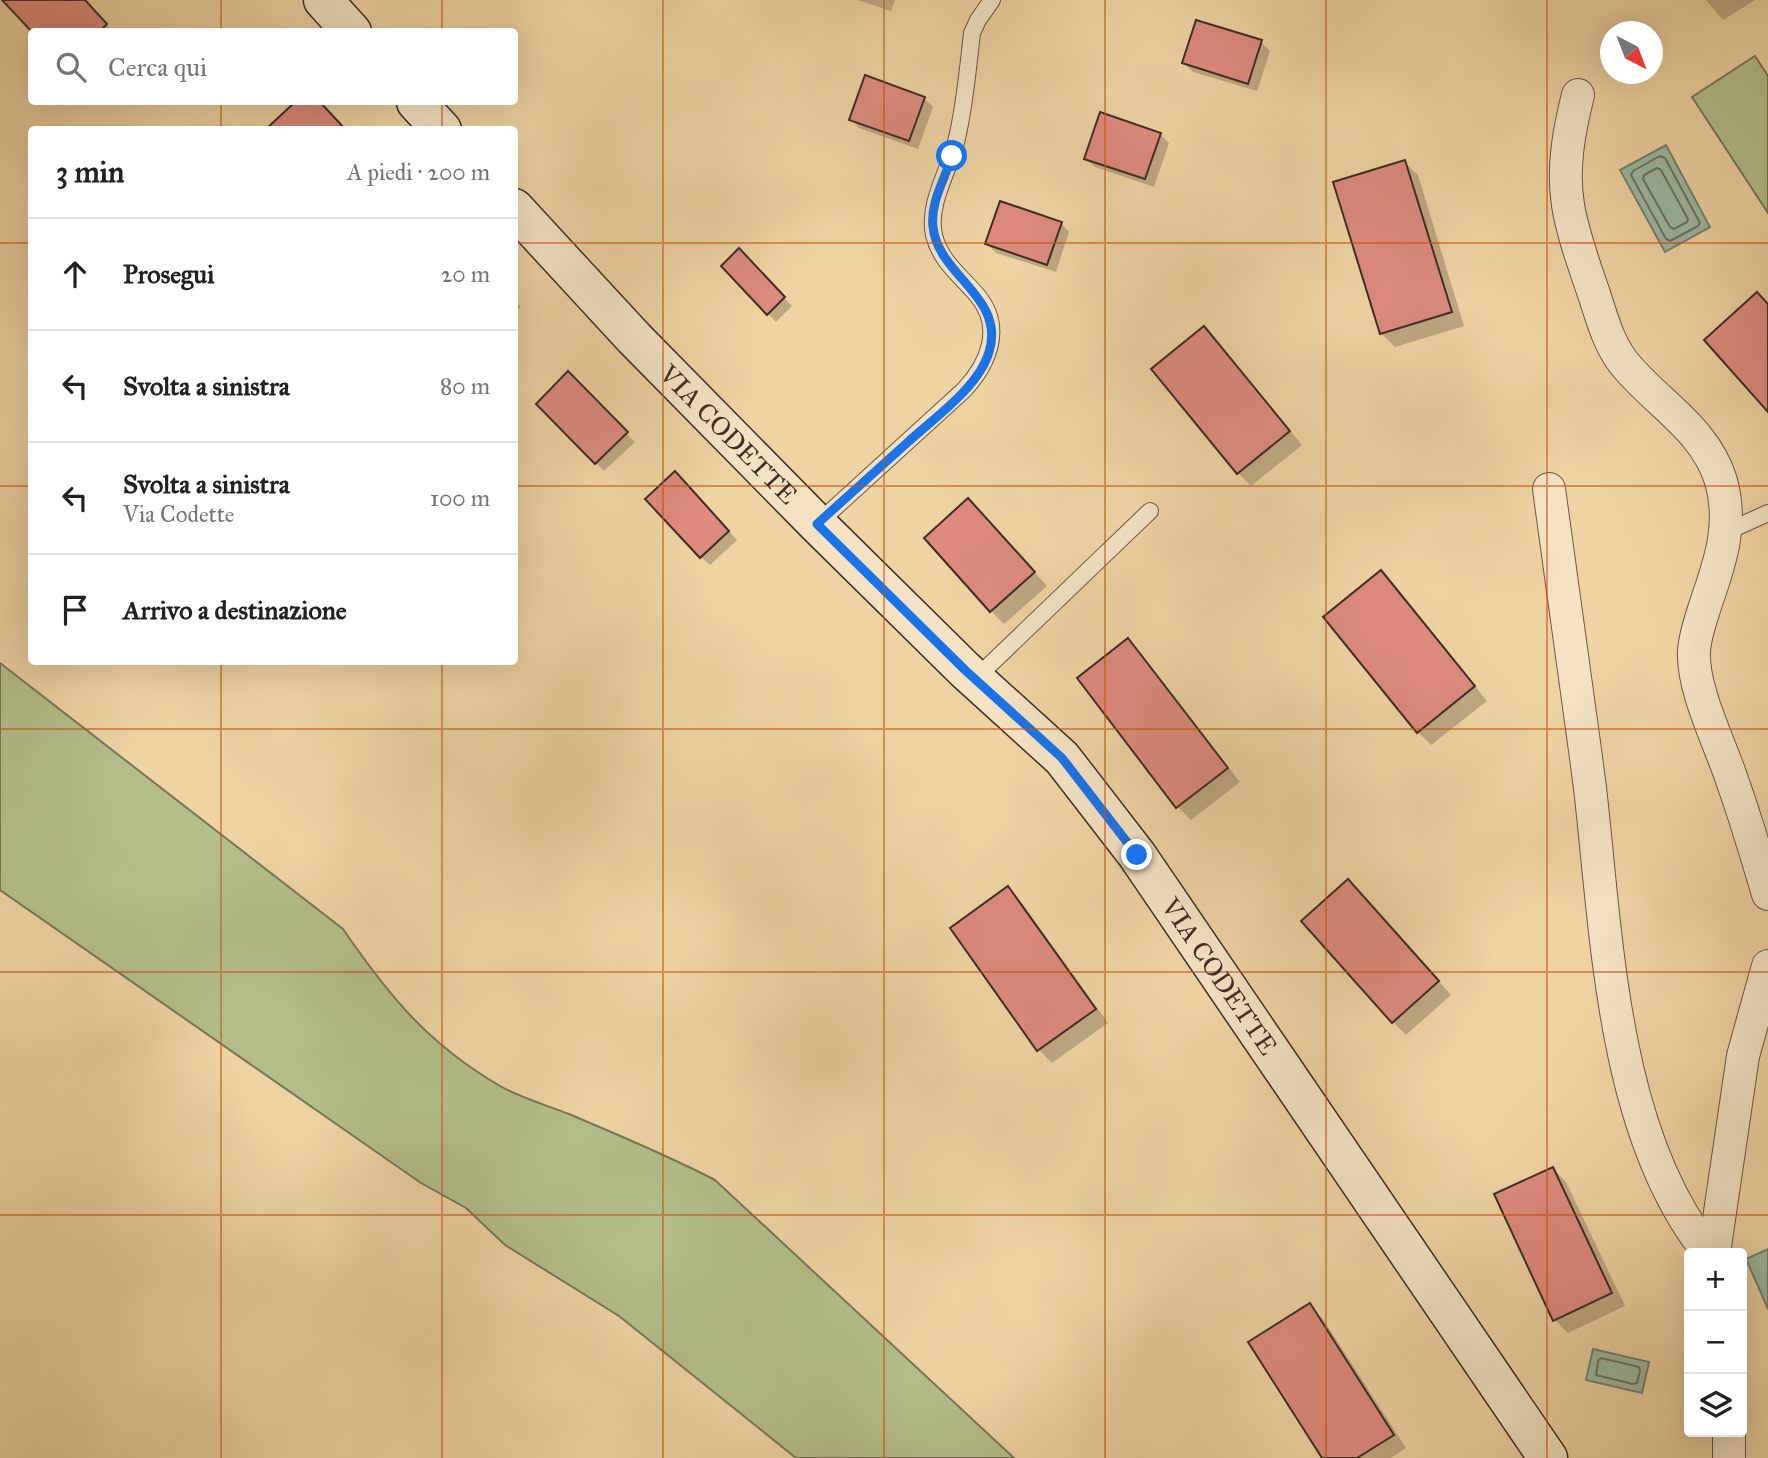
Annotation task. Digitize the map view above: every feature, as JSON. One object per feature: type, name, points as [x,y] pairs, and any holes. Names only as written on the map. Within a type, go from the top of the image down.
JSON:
[{"type":"street","points":[[323,0],[348,28]]},
{"type":"street","points":[[1578,95],[1567,152],[1566,192],[1573,229],[1604,324],[1625,365],[1682,420],[1706,449],[1726,499],[1726,533],[1718,570],[1699,626],[1694,652],[1695,663],[1699,688],[1759,834],[1768,894]]},
{"type":"street","points":[[419,105],[438,126]]},
{"type":"street","name":"VIA CODETTE","points":[[518,212],[634,338],[817,524],[975,679],[1062,758],[1137,855],[1548,1458]]},
{"type":"street","points":[[1549,489],[1588,772],[1621,1045],[1661,1171],[1694,1235],[1706,1248]]},
{"type":"street","points":[[1712,1248],[1743,1056],[1768,966]]},
{"type":"street","points":[[1729,1437],[1729,1458]]},
{"type":"lane","points":[[817,524],[964,390],[980,371],[990,349],[989,317],[979,297],[948,264],[940,251],[935,238],[933,215],[957,137],[972,33],[992,0]]},
{"type":"lane","points":[[975,679],[1150,510]]},
{"type":"lane","points":[[1726,533],[1768,513]]},
{"type":"shaded area","points":[[1755,56],[1768,76],[1768,213],[1692,97]]},
{"type":"shaded area","points":[[0,663],[343,929],[377,976],[412,1017],[474,1070],[516,1094],[569,1114],[715,1180],[1014,1458],[796,1458],[619,1316],[505,1245],[466,1208],[421,1183],[0,890]]},
{"type":"water","points":[[1666,145],[1710,227],[1665,252],[1620,170]]},
{"type":"water","points":[[1768,1249],[1768,1309],[1747,1261],[1747,1259]]},
{"type":"water","points":[[1593,1349],[1649,1362],[1642,1393],[1586,1380]]},
{"type":"building","points":[[2,0],[85,0],[107,24],[103,28],[28,28]]},
{"type":"building","points":[[1196,20],[1262,40],[1248,84],[1182,63]]},
{"type":"building","points":[[865,75],[925,97],[909,141],[849,120]]},
{"type":"building","points":[[292,105],[323,105],[342,126],[269,126]]},
{"type":"building","points":[[1100,112],[1161,133],[1145,179],[1084,159]]},
{"type":"building","points":[[1405,160],[1452,312],[1380,334],[1333,182]]},
{"type":"building","points":[[1000,201],[1062,222],[1047,265],[985,244]]},
{"type":"building","points":[[739,248],[785,297],[767,315],[721,266]]},
{"type":"building","points":[[1757,292],[1768,304],[1768,412],[1704,340]]},
{"type":"building","points":[[1204,326],[1290,431],[1237,474],[1151,369]]},
{"type":"building","points":[[568,371],[628,432],[595,464],[536,404]]},
{"type":"building","points":[[675,471],[729,531],[700,558],[645,499]]},
{"type":"building","points":[[968,498],[1035,572],[990,612],[924,538]]},
{"type":"building","points":[[1381,570],[1475,686],[1417,733],[1323,617]]},
{"type":"building","points":[[1128,638],[1228,768],[1176,808],[1077,678]]},
{"type":"building","points":[[1348,879],[1439,981],[1392,1023],[1301,921]]},
{"type":"building","points":[[1008,886],[1096,1009],[1037,1051],[950,928]]},
{"type":"building","points":[[1553,1167],[1612,1293],[1553,1321],[1494,1194]]},
{"type":"building","points":[[1310,1303],[1394,1435],[1357,1458],[1322,1458],[1248,1342]]},
{"type":"route","points":[[952,156],[934,207],[935,238],[948,264],[985,307],[992,340],[986,360],[964,390],[817,524],[965,670],[1062,758],[1137,855]]}]
